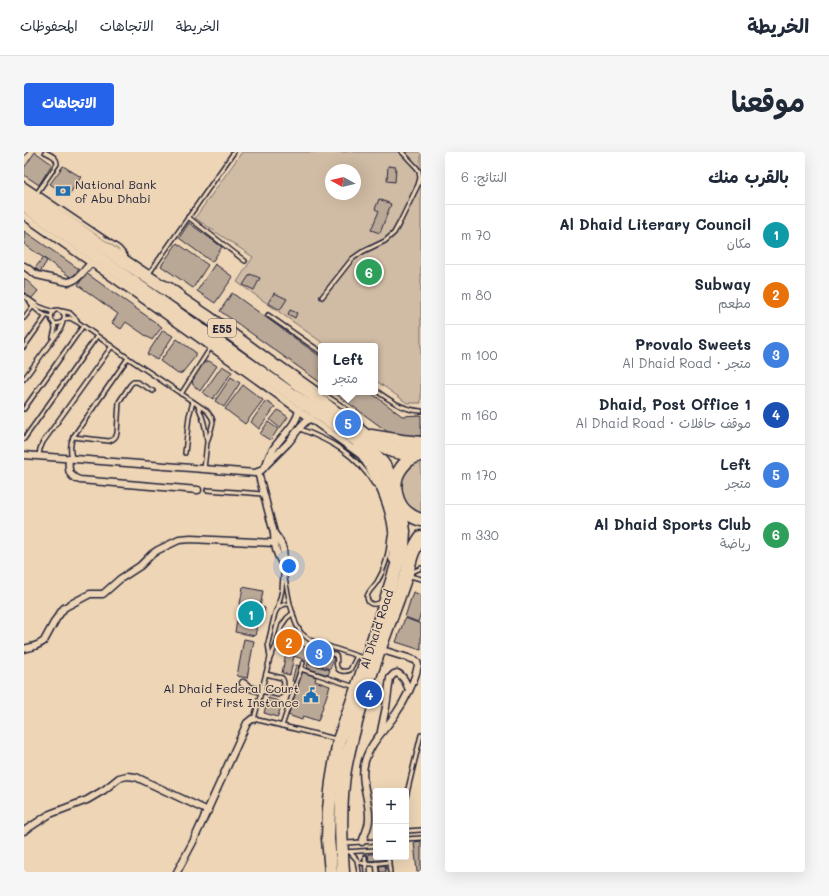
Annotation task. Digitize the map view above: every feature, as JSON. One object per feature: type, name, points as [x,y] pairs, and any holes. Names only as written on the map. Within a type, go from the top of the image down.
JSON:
[{"type":"highway","name":"E55","points":[[24,192],[209,318],[278,368],[354,438],[381,445],[392,451],[421,454]]},
{"type":"highway","name":"E55","points":[[24,205],[354,438],[380,459],[390,475],[395,489]]},
{"type":"highway","points":[[354,438],[421,443]]},
{"type":"highway","points":[[354,438],[376,473],[389,503],[395,535],[395,554],[392,581]]},
{"type":"highway","points":[[395,489],[395,482],[401,467],[413,457],[421,454]]},
{"type":"highway","name":"Al Dhaid Road","points":[[331,872],[328,839],[329,809],[339,740],[357,688],[362,657],[385,601],[403,546],[404,531],[400,505],[395,489]]},
{"type":"highway","points":[[400,505],[405,511],[421,520]]},
{"type":"highway","name":"Al Dhaid Road","points":[[343,872],[344,849],[341,812],[343,784],[353,734],[363,698],[406,575],[411,555],[421,537]]},
{"type":"highway","points":[[406,575],[414,558],[421,549]]},
{"type":"street","points":[[24,216],[298,410],[311,418],[354,438]]},
{"type":"street","points":[[24,266],[37,275],[72,282],[91,263]]},
{"type":"street","points":[[295,426],[298,410]]},
{"type":"street","points":[[24,455],[255,473],[264,469],[275,447],[295,426],[311,418]]},
{"type":"street","points":[[70,458],[68,467],[70,474],[76,479],[198,490]]},
{"type":"street","points":[[258,472],[274,533],[276,552],[282,565]]},
{"type":"street","points":[[274,533],[283,547],[284,555],[282,565]]},
{"type":"street","points":[[24,649],[41,644],[56,619],[69,604],[90,594],[103,594],[120,579],[140,566],[155,552],[176,541],[185,539],[274,543]]},
{"type":"street","points":[[362,842],[368,829],[369,818],[363,781],[363,768],[366,756],[380,733],[395,716],[404,701],[418,665],[415,660],[379,649]]},
{"type":"street","points":[[380,733],[386,707],[390,678],[397,673],[400,674],[406,682],[409,690]]},
{"type":"street","points":[[242,684],[261,691]]},
{"type":"street","points":[[179,872],[247,723],[254,719]]},
{"type":"street","points":[[24,831],[50,814],[87,800],[104,790],[118,778],[127,776],[136,777],[208,811]]},
{"type":"lane","points":[[37,193],[57,164],[56,159],[45,152]]},
{"type":"lane","points":[[183,294],[168,283],[147,276],[234,152]]},
{"type":"lane","points":[[322,297],[352,259],[362,252],[386,242],[394,233],[420,178],[417,168],[402,152]]},
{"type":"lane","points":[[24,184],[119,248],[125,255],[128,264]]},
{"type":"lane","points":[[188,217],[245,261]]},
{"type":"lane","points":[[24,296],[38,306],[53,312],[59,310],[70,313],[79,323]]},
{"type":"lane","points":[[29,300],[37,311],[51,317]]},
{"type":"lane","points":[[24,318],[33,306]]},
{"type":"lane","points":[[24,379],[60,330],[65,316],[62,311]]},
{"type":"lane","points":[[52,341],[55,329],[51,317],[53,312]]},
{"type":"lane","points":[[268,315],[318,350]]},
{"type":"lane","points":[[24,348],[46,316]]},
{"type":"lane","points":[[54,323],[60,324],[70,318],[79,323],[207,411],[212,418],[212,426],[207,442],[204,469]]},
{"type":"lane","points":[[24,409],[83,326]]},
{"type":"lane","points":[[24,439],[98,336]]},
{"type":"lane","points":[[40,456],[40,449],[43,442],[112,346]]},
{"type":"lane","points":[[181,394],[211,347]]},
{"type":"lane","points":[[70,458],[70,449],[73,437],[128,358]]},
{"type":"lane","points":[[277,361],[318,390]]},
{"type":"lane","points":[[73,437],[109,441],[113,440],[117,433],[119,402],[132,383],[137,382],[153,391]]},
{"type":"lane","points":[[378,392],[407,409],[421,411]]},
{"type":"lane","points":[[325,395],[356,417],[361,424],[354,438]]},
{"type":"lane","points":[[185,453],[189,416],[193,402]]},
{"type":"lane","points":[[197,405],[205,426],[207,442]]},
{"type":"lane","points":[[295,426],[328,442],[351,456],[362,467],[377,488]]},
{"type":"lane","points":[[207,490],[264,494]]},
{"type":"lane","points":[[385,601],[374,605],[369,602],[367,597],[386,565],[390,535]]},
{"type":"lane","points":[[282,565],[290,604],[296,624],[301,633],[306,638],[313,640],[362,657],[350,670],[346,672],[342,671],[338,669],[336,656],[322,650],[313,640]]},
{"type":"lane","points":[[270,658],[268,647],[275,613],[282,590],[282,565]]},
{"type":"lane","points":[[406,575],[421,568]]},
{"type":"lane","points":[[406,575],[421,580]]},
{"type":"lane","points":[[277,609],[279,606],[284,604],[290,604]]},
{"type":"lane","points":[[293,613],[282,625],[276,646],[270,658],[254,719],[339,740]]},
{"type":"lane","points":[[282,726],[303,663]]},
{"type":"lane","points":[[301,668],[357,688]]},
{"type":"lane","points":[[261,691],[278,695],[282,692],[284,682],[282,678],[266,674]]},
{"type":"lane","points":[[408,788],[421,735]]},
{"type":"lane","points":[[409,831],[421,830]]},
{"type":"lane","points":[[409,839],[421,838]]},
{"type":"lane","points":[[344,849],[347,843],[373,841]]},
{"type":"lane","points":[[344,849],[373,850]]},
{"type":"lane","points":[[344,849],[358,862],[359,872]]},
{"type":"lane","points":[[365,857],[366,872]]},
{"type":"lane","points":[[358,862],[366,864],[389,862],[390,872]]},
{"type":"lane","points":[[376,863],[377,872]]},
{"type":"shaded area","points":[[242,152],[421,152],[421,403],[407,403],[378,382],[378,343],[323,343],[237,282],[253,257],[195,218]]},
{"type":"shaded area","points":[[421,459],[421,513],[409,506],[405,500],[402,494],[401,481],[408,468]]},
{"type":"building","points":[[35,152],[52,164],[39,185],[24,175],[24,168]]},
{"type":"building","points":[[63,166],[81,177],[68,196],[50,184]]},
{"type":"building","points":[[388,166],[396,167],[395,182],[387,181]]},
{"type":"building","points":[[379,199],[391,204],[380,233],[371,230],[379,211],[375,209]]},
{"type":"building","points":[[189,223],[222,247],[212,262],[179,238]]},
{"type":"building","points":[[24,231],[79,269],[72,278],[24,244]]},
{"type":"building","points":[[177,243],[208,265],[193,288],[161,266]]},
{"type":"building","points":[[43,258],[47,261],[40,272],[35,268]]},
{"type":"building","points":[[215,264],[233,277],[215,303],[197,291]]},
{"type":"building","points":[[86,273],[162,327],[152,340],[126,322],[121,329],[112,323],[118,314],[78,285]]},
{"type":"building","points":[[250,274],[260,278],[254,290],[243,285]]},
{"type":"building","points":[[24,278],[38,291],[31,299],[24,292]]},
{"type":"building","points":[[232,293],[318,355],[318,381],[220,311]]},
{"type":"building","points":[[274,293],[287,299],[280,310],[268,303]]},
{"type":"building","points":[[290,310],[297,313],[295,318],[288,314]]},
{"type":"building","points":[[163,330],[173,336],[157,360],[147,354]]},
{"type":"building","points":[[177,339],[195,352],[195,357],[182,373],[178,374],[160,361]]},
{"type":"building","points":[[209,361],[217,366],[200,391],[193,385],[192,379],[203,363]]},
{"type":"building","points":[[222,366],[232,372],[213,399],[203,393]]},
{"type":"building","points":[[231,377],[240,383],[224,407],[215,401]]},
{"type":"building","points":[[243,385],[263,400],[245,424],[225,409]]},
{"type":"building","points":[[337,395],[374,395],[402,416],[421,415],[421,436],[395,437]]},
{"type":"building","points":[[266,401],[275,407],[259,429],[251,422]]},
{"type":"building","points":[[278,410],[288,417],[280,428],[270,420]]},
{"type":"building","points":[[268,422],[278,429],[270,440],[260,434]]},
{"type":"building","points":[[243,587],[263,591],[260,607],[265,608],[262,622],[258,621],[255,636],[235,632]]},
{"type":"building","points":[[413,592],[421,595],[421,613],[418,622],[405,617]]},
{"type":"building","points":[[405,618],[421,624],[421,650],[396,642]]},
{"type":"building","points":[[286,634],[294,636],[303,646],[334,658],[330,669],[294,656],[290,675],[282,673],[286,653],[280,651]]},
{"type":"building","points":[[244,639],[254,641],[247,678],[237,676]]},
{"type":"building","points":[[308,663],[330,670],[328,675],[307,668]]},
{"type":"building","points":[[296,665],[299,666],[296,682],[292,681]]},
{"type":"building","name":"Al Dhaid Federal Court of First Instance","points":[[302,672],[316,677],[315,681],[330,686],[318,721],[303,716],[302,720],[288,715]]},
{"type":"building","points":[[268,698],[282,702],[278,717],[264,713]]},
{"type":"building","points":[[421,841],[421,872],[417,872],[414,842]]},
{"type":"building","points":[[368,854],[373,854],[373,860],[384,860],[369,861]]},
{"type":"building","points":[[385,865],[386,872],[380,872],[379,866]]},
{"type":"place","name":"National Bank of Abu Dhabi","points":[[63,191]]},
{"type":"place","name":"Al Dhaid Sports Club","points":[[369,272]]},
{"type":"place","name":"Left","points":[[348,423]]},
{"type":"place","name":"Al Dhaid Literary Council","points":[[251,614]]},
{"type":"place","name":"Subway","points":[[289,642]]},
{"type":"place","name":"Provalo Sweets","points":[[319,653]]},
{"type":"place","name":"Dhaid, Post Office 1","points":[[369,694]]},
{"type":"place","name":"Al Dhaid Federal Court of First Instance","points":[[311,695]]}]
